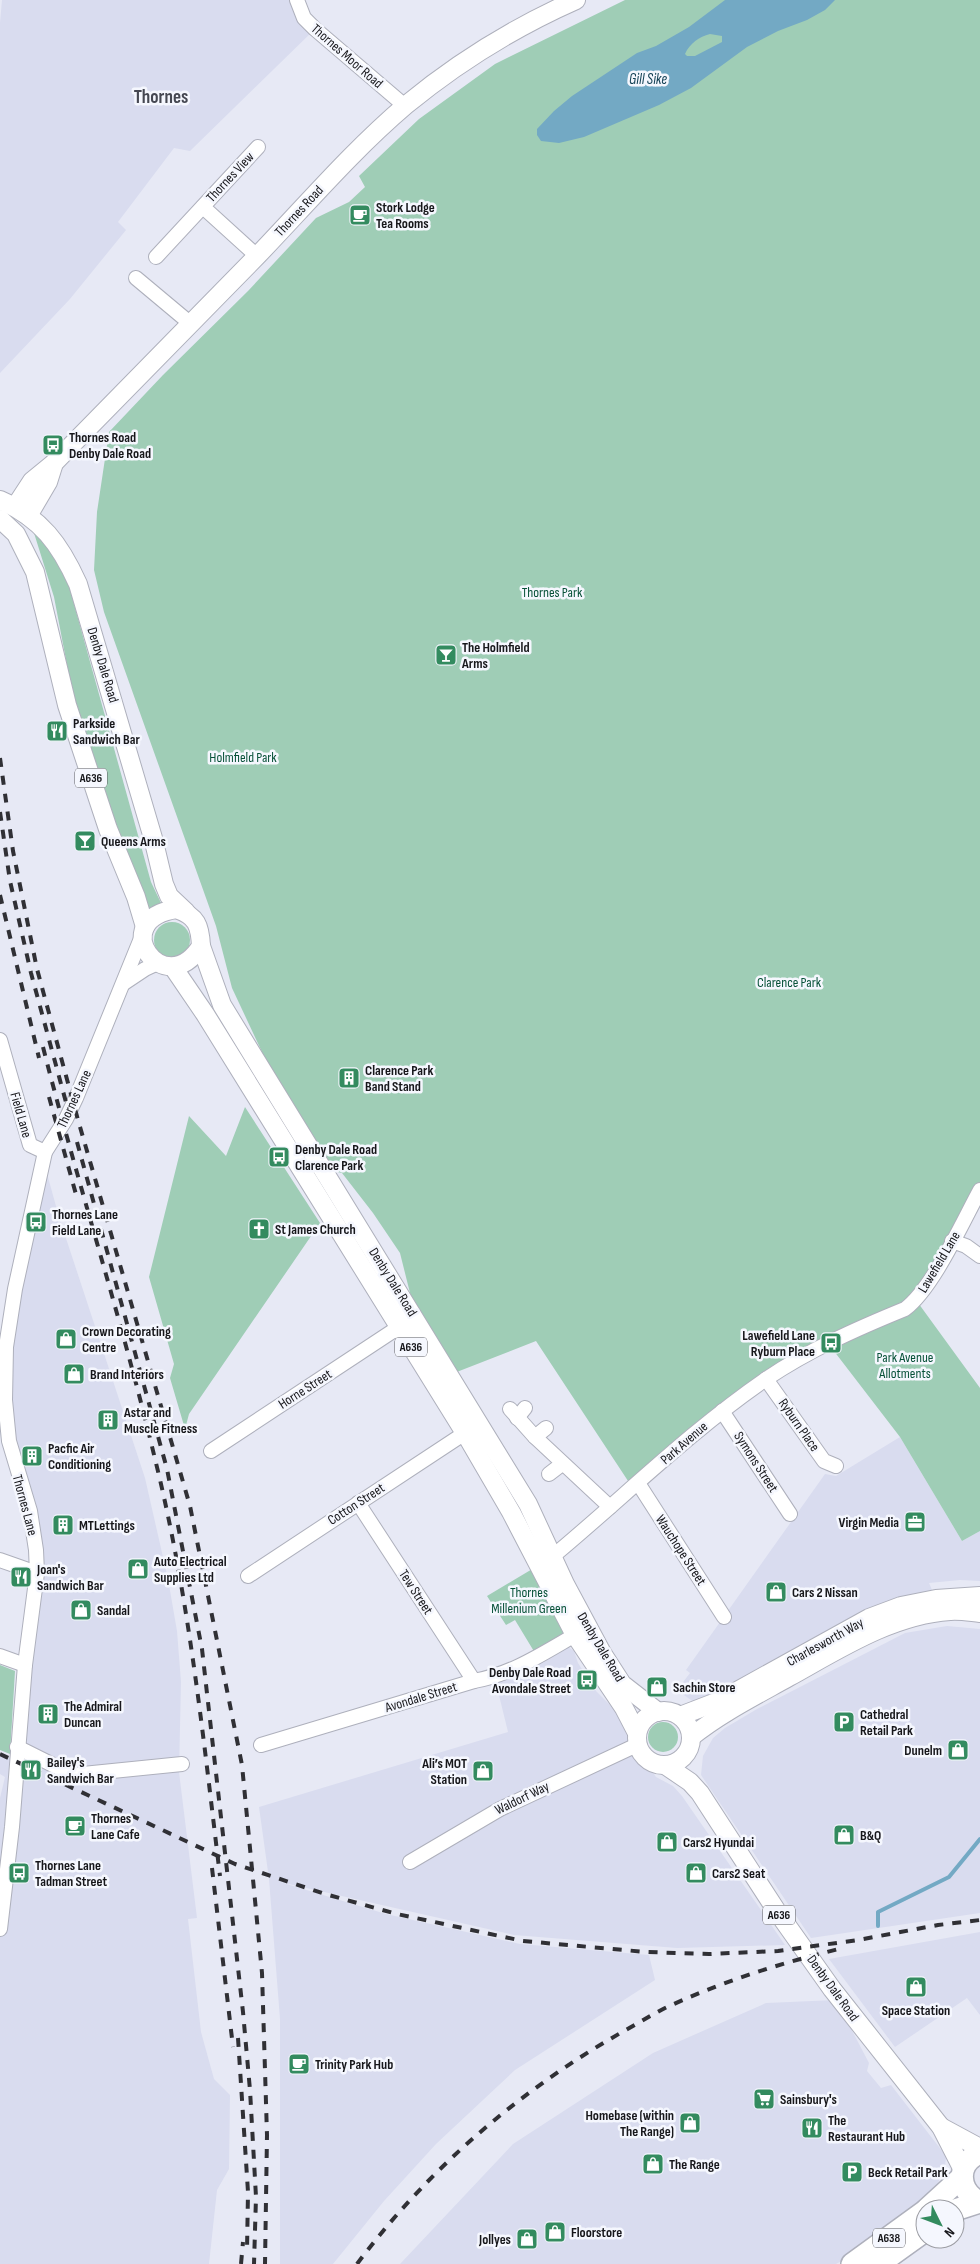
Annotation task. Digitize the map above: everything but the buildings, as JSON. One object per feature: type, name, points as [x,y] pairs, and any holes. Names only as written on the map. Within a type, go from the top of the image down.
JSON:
[{"type":"highway","name":"A638","points":[[937,2199],[962,2174],[970,2159],[980,2153]]},
{"type":"highway","points":[[962,2174],[967,2193],[980,2202]]},
{"type":"highway","points":[[965,2207],[980,2202]]},
{"type":"highway","name":"A638","points":[[852,2264],[915,2218]]},
{"type":"highway","name":"A638","points":[[879,2264],[915,2238]]},
{"type":"main road","name":"Thornes Road","points":[[12,514],[48,482],[54,463],[257,256],[332,176],[405,106],[490,46],[548,12],[576,0]]},
{"type":"main road","name":"A636","points":[[12,514],[34,542],[35,572],[67,705],[108,829],[136,897],[144,931],[143,947],[165,965]]},
{"type":"main road","name":"Denby Dale Road","points":[[12,514],[46,531],[65,555],[78,584],[153,838],[164,884],[169,896],[186,912]]},
{"type":"main road","points":[[144,931],[164,911],[176,909],[186,912]]},
{"type":"main road","name":"A636","points":[[186,912],[194,919],[201,933],[201,946]]},
{"type":"main road","name":"Denby Dale Road","points":[[201,946],[222,1005],[528,1504],[552,1557],[602,1653],[622,1684],[658,1712]]},
{"type":"main road","points":[[165,965],[187,962],[201,946]]},
{"type":"main road","name":"Denby Dale Road","points":[[165,965],[210,1021],[465,1432],[511,1512],[575,1635],[624,1708],[638,1739]]},
{"type":"main road","name":"Charlesworth Way","points":[[680,1716],[719,1701],[869,1618],[901,1606],[936,1599],[980,1596]]},
{"type":"main road","name":"Charlesworth Way","points":[[690,1743],[712,1721],[856,1640],[889,1626],[928,1614],[950,1610],[980,1613]]},
{"type":"main road","name":"A636","points":[[658,1712],[668,1712],[680,1716],[690,1729],[690,1743]]},
{"type":"main road","points":[[638,1739],[646,1719],[658,1712]]},
{"type":"main road","name":"A636","points":[[638,1739],[648,1760],[666,1765]]},
{"type":"main road","name":"Denby Dale Road","points":[[690,1743],[690,1761],[700,1793]]},
{"type":"main road","points":[[666,1765],[680,1760],[690,1743]]},
{"type":"main road","name":"Denby Dale Road","points":[[666,1765],[690,1782],[700,1793],[776,1910],[832,1989],[941,2127],[962,2174]]},
{"type":"main road","name":"Denby Dale Road","points":[[941,2127],[980,2148]]},
{"type":"street","name":"Thornes Moor Road","points":[[297,0],[304,18],[315,29],[405,106]]},
{"type":"street","name":"Thornes View","points":[[156,257],[258,147]]},
{"type":"street","name":"Thornes View","points":[[202,207],[257,256]]},
{"type":"street","points":[[136,278],[191,324]]},
{"type":"street","name":"Thornes Lane","points":[[0,1929],[12,1827],[25,1665],[37,1573],[36,1550],[30,1511],[14,1462],[6,1421],[5,1318],[45,1152],[66,1120],[144,931]]},
{"type":"street","points":[[124,983],[145,969],[165,965]]},
{"type":"street","name":"Field Lane","points":[[0,1040],[30,1145],[45,1152]]},
{"type":"street","name":"Lawefield Lane","points":[[827,1342],[904,1309],[916,1300],[980,1190]]},
{"type":"street","points":[[952,1241],[966,1246],[980,1256]]},
{"type":"street","name":"Horne Street","points":[[211,1451],[399,1327]]},
{"type":"street","name":"Park Avenue","points":[[552,1557],[722,1411],[766,1379],[827,1342]]},
{"type":"street","name":"Ryburn Place","points":[[766,1379],[824,1461],[836,1466]]},
{"type":"street","name":"Symons Street","points":[[722,1411],[790,1514]]},
{"type":"street","points":[[517,1412],[540,1433],[562,1464],[610,1507]]},
{"type":"street","name":"Cotton Street","points":[[248,1576],[465,1432]]},
{"type":"street","points":[[549,1474],[562,1464]]},
{"type":"street","name":"Wauchope Street","points":[[638,1483],[724,1617]]},
{"type":"street","name":"Tew Street","points":[[358,1503],[474,1681]]},
{"type":"street","points":[[0,1560],[37,1573]]},
{"type":"street","name":"Avondale Street","points":[[260,1745],[474,1681],[496,1677],[515,1670],[575,1635]]},
{"type":"street","points":[[0,1656],[25,1665]]},
{"type":"street","name":"Waldorf Way","points":[[410,1862],[500,1808],[638,1739]]},
{"type":"street","points":[[17,1747],[74,1775],[182,1764]]},
{"type":"shaded area","points":[[2,0],[297,0],[315,29],[190,151],[174,148],[118,222],[126,230],[70,299],[0,373],[0,23]]},
{"type":"shaded area","points":[[46,1170],[59,1217],[145,1478],[168,1579],[177,1631],[181,1682],[179,1772],[197,1918],[188,1919],[201,2032],[214,2079],[230,2095],[229,2169],[217,2190],[209,2264],[0,2264],[0,1798],[5,1777],[0,1774],[0,1754],[16,1760],[37,1573],[14,1462],[6,1347]]},
{"type":"shaded area","points":[[900,1437],[962,1541],[980,1531],[980,1581],[960,1580],[929,1583],[936,1599],[772,1672],[695,1703],[677,1690],[690,1673],[686,1670],[825,1474],[836,1476]]},
{"type":"shaded area","name":"Cathedral Retail Park","points":[[947,1626],[980,1629],[980,1913],[811,1938],[701,1775],[703,1756],[713,1738],[725,1728],[757,1709],[905,1633]]},
{"type":"shaded area","points":[[564,1644],[574,1651],[578,1663],[596,1691],[617,1712],[626,1733],[656,1777],[673,1786],[682,1796],[785,1945],[677,1948],[514,1935],[280,1882],[386,1914],[520,1944],[649,1955],[655,1980],[515,2070],[436,2144],[384,2201],[333,2264],[280,2264],[280,2019],[269,1879],[259,1807],[508,1732],[496,1683]]},
{"type":"shaded area","points":[[980,1932],[980,2015],[967,1998],[895,2047],[829,1959]]},
{"type":"shaded area","name":"Beck Retail Park","points":[[836,2000],[869,2063],[867,2071],[881,2088],[891,2085],[946,2156],[945,2167],[934,2192],[925,2199],[915,2199],[915,2207],[852,2255],[836,2264],[400,2264],[513,2144],[653,2053],[766,2003]]},
{"type":"green space","name":"Thornes Park","points":[[625,0],[980,0],[980,1190],[916,1300],[980,1388],[980,1531],[962,1541],[900,1437],[827,1342],[766,1379],[632,1487],[536,1341],[449,1375],[412,1301],[400,1253],[373,1213],[342,1173],[320,1168],[254,1058],[262,1052],[232,988],[216,926],[104,612],[94,570],[97,512],[109,432],[163,375],[248,291],[316,218],[349,202],[365,187],[359,176],[419,119],[495,64]]},
{"type":"green space","points":[[34,533],[45,542],[66,575],[151,882],[161,903],[148,909],[123,850],[72,691],[54,597]]},
{"type":"green space","points":[[172,922],[184,928],[190,940],[184,952],[172,958],[160,952],[154,940],[160,928]]},
{"type":"green space","points":[[245,1107],[320,1223],[189,1414],[185,1429],[170,1378],[174,1364],[149,1277],[189,1116],[226,1156]]},
{"type":"green space","name":"Thornes Millenium Green","points":[[539,1565],[575,1635],[535,1653],[515,1620],[506,1625],[487,1596]]},
{"type":"green space","points":[[0,1665],[15,1671],[10,1754],[0,1750]]},
{"type":"green space","points":[[663,1722],[674,1726],[678,1737],[674,1748],[663,1752],[652,1748],[648,1737],[652,1726]]},
{"type":"water","name":"Gill Sike","points":[[725,0],[835,0],[825,10],[807,20],[778,31],[747,47],[691,88],[659,105],[584,137],[559,143],[541,141],[537,135],[537,129],[572,96],[637,53],[656,46],[689,27]],"holes":[[[710,34],[722,36],[722,42],[695,56],[687,56],[685,54],[692,44],[702,37]]]},
{"type":"waterway","points":[[878,1926],[878,1912],[949,1877],[980,1839]]},
{"type":"railway","points":[[0,758],[13,851],[37,969],[78,1120],[190,1506],[242,1765],[262,1973],[267,2135],[265,2264]]},
{"type":"railway","points":[[0,812],[10,881],[31,973],[67,1106]]},
{"type":"railway","points":[[0,895],[39,1058]]},
{"type":"railway","points":[[43,1047],[142,1407],[167,1511],[194,1666],[220,1876]]},
{"type":"railway","points":[[49,1097],[77,1198]]},
{"type":"railway","points":[[77,1142],[167,1469],[202,1649],[250,2090],[256,2197],[254,2264]]},
{"type":"railway","points":[[0,1754],[235,1864],[325,1894],[397,1914],[523,1941],[646,1952],[709,1954],[778,1951],[980,1920]]},
{"type":"railway","points":[[212,1868],[233,2047]]},
{"type":"railway","points":[[357,2264],[414,2196],[478,2134],[513,2105],[586,2054],[655,2013],[695,1995],[757,1972],[843,1948]]},
{"type":"railway","points":[[238,2038],[248,2192],[247,2250]]},
{"type":"railway","points":[[241,2264],[243,2242]]},
{"type":"place","name":"Stork Lodge Tea Rooms","points":[[360,215]]},
{"type":"place","name":"Thornes Road Denby Dale Road","points":[[53,445]]},
{"type":"place","name":"The Holmfield Arms","points":[[446,655]]},
{"type":"place","name":"Parkside Sandwich Bar","points":[[57,731]]},
{"type":"place","name":"Queens Arms","points":[[85,841]]},
{"type":"place","name":"Clarence Park Band Stand","points":[[349,1078]]},
{"type":"place","name":"Denby Dale Road Clarence Park","points":[[279,1157]]},
{"type":"place","name":"Thornes Lane Field Lane","points":[[36,1222]]},
{"type":"place","name":"St James Church","points":[[259,1229]]},
{"type":"place","name":"Crown Decorating Centre","points":[[66,1339]]},
{"type":"place","name":"Lawefield Lane Ryburn Place","points":[[831,1343]]},
{"type":"place","name":"Brand Interiors","points":[[74,1374]]},
{"type":"place","name":"Astar and Muscle Fitness","points":[[108,1420]]},
{"type":"place","name":"Pacfic Air Conditioning","points":[[32,1456]]},
{"type":"place","name":"Virgin Media","points":[[915,1522]]},
{"type":"place","name":"MTLettings","points":[[63,1525]]},
{"type":"place","name":"Auto Electrical Supplies Ltd","points":[[138,1569]]},
{"type":"place","name":"Joan's Sandwich Bar","points":[[21,1577]]},
{"type":"place","name":"Cars 2 Nissan","points":[[776,1592]]},
{"type":"place","name":"Sandal","points":[[81,1610]]},
{"type":"place","name":"Denby Dale Road Avondale Street","points":[[587,1680]]},
{"type":"place","name":"Sachin Store","points":[[657,1687]]},
{"type":"place","name":"The Admiral Duncan","points":[[48,1714]]},
{"type":"place","name":"Cathedral Retail Park","points":[[844,1722]]},
{"type":"place","name":"Dunelm","points":[[958,1750]]},
{"type":"place","name":"Bailey's Sandwich Bar","points":[[31,1770]]},
{"type":"place","name":"Ali’s MOT Station","points":[[483,1771]]},
{"type":"place","name":"Thornes Lane Cafe","points":[[75,1826]]},
{"type":"place","name":"B&Q","points":[[844,1835]]},
{"type":"place","name":"Cars2 Hyundai","points":[[667,1842]]},
{"type":"place","name":"Thornes Lane Tadman Street","points":[[19,1873]]},
{"type":"place","name":"Cars2 Seat","points":[[696,1873]]},
{"type":"place","name":"Space Station","points":[[916,1987]]},
{"type":"place","name":"Trinity Park Hub","points":[[299,2064]]},
{"type":"place","name":"Sainsbury's","points":[[764,2099]]},
{"type":"place","name":"Homebase (within The Range)","points":[[690,2123]]},
{"type":"place","name":"The Restaurant Hub","points":[[812,2128]]},
{"type":"place","name":"The Range","points":[[653,2164]]},
{"type":"place","name":"Beck Retail Park","points":[[852,2172]]},
{"type":"place","name":"Floorstore","points":[[555,2232]]},
{"type":"place","name":"Jollyes","points":[[527,2239]]},
{"type":"district","name":"Thornes","points":[[161,97]]},
{"type":"park label","name":"Holmfield Park","points":[[243,757]]},
{"type":"park label","name":"Clarence Park","points":[[789,982]]},
{"type":"park label","name":"Park Avenue Allotments","points":[[905,1365]]}]
